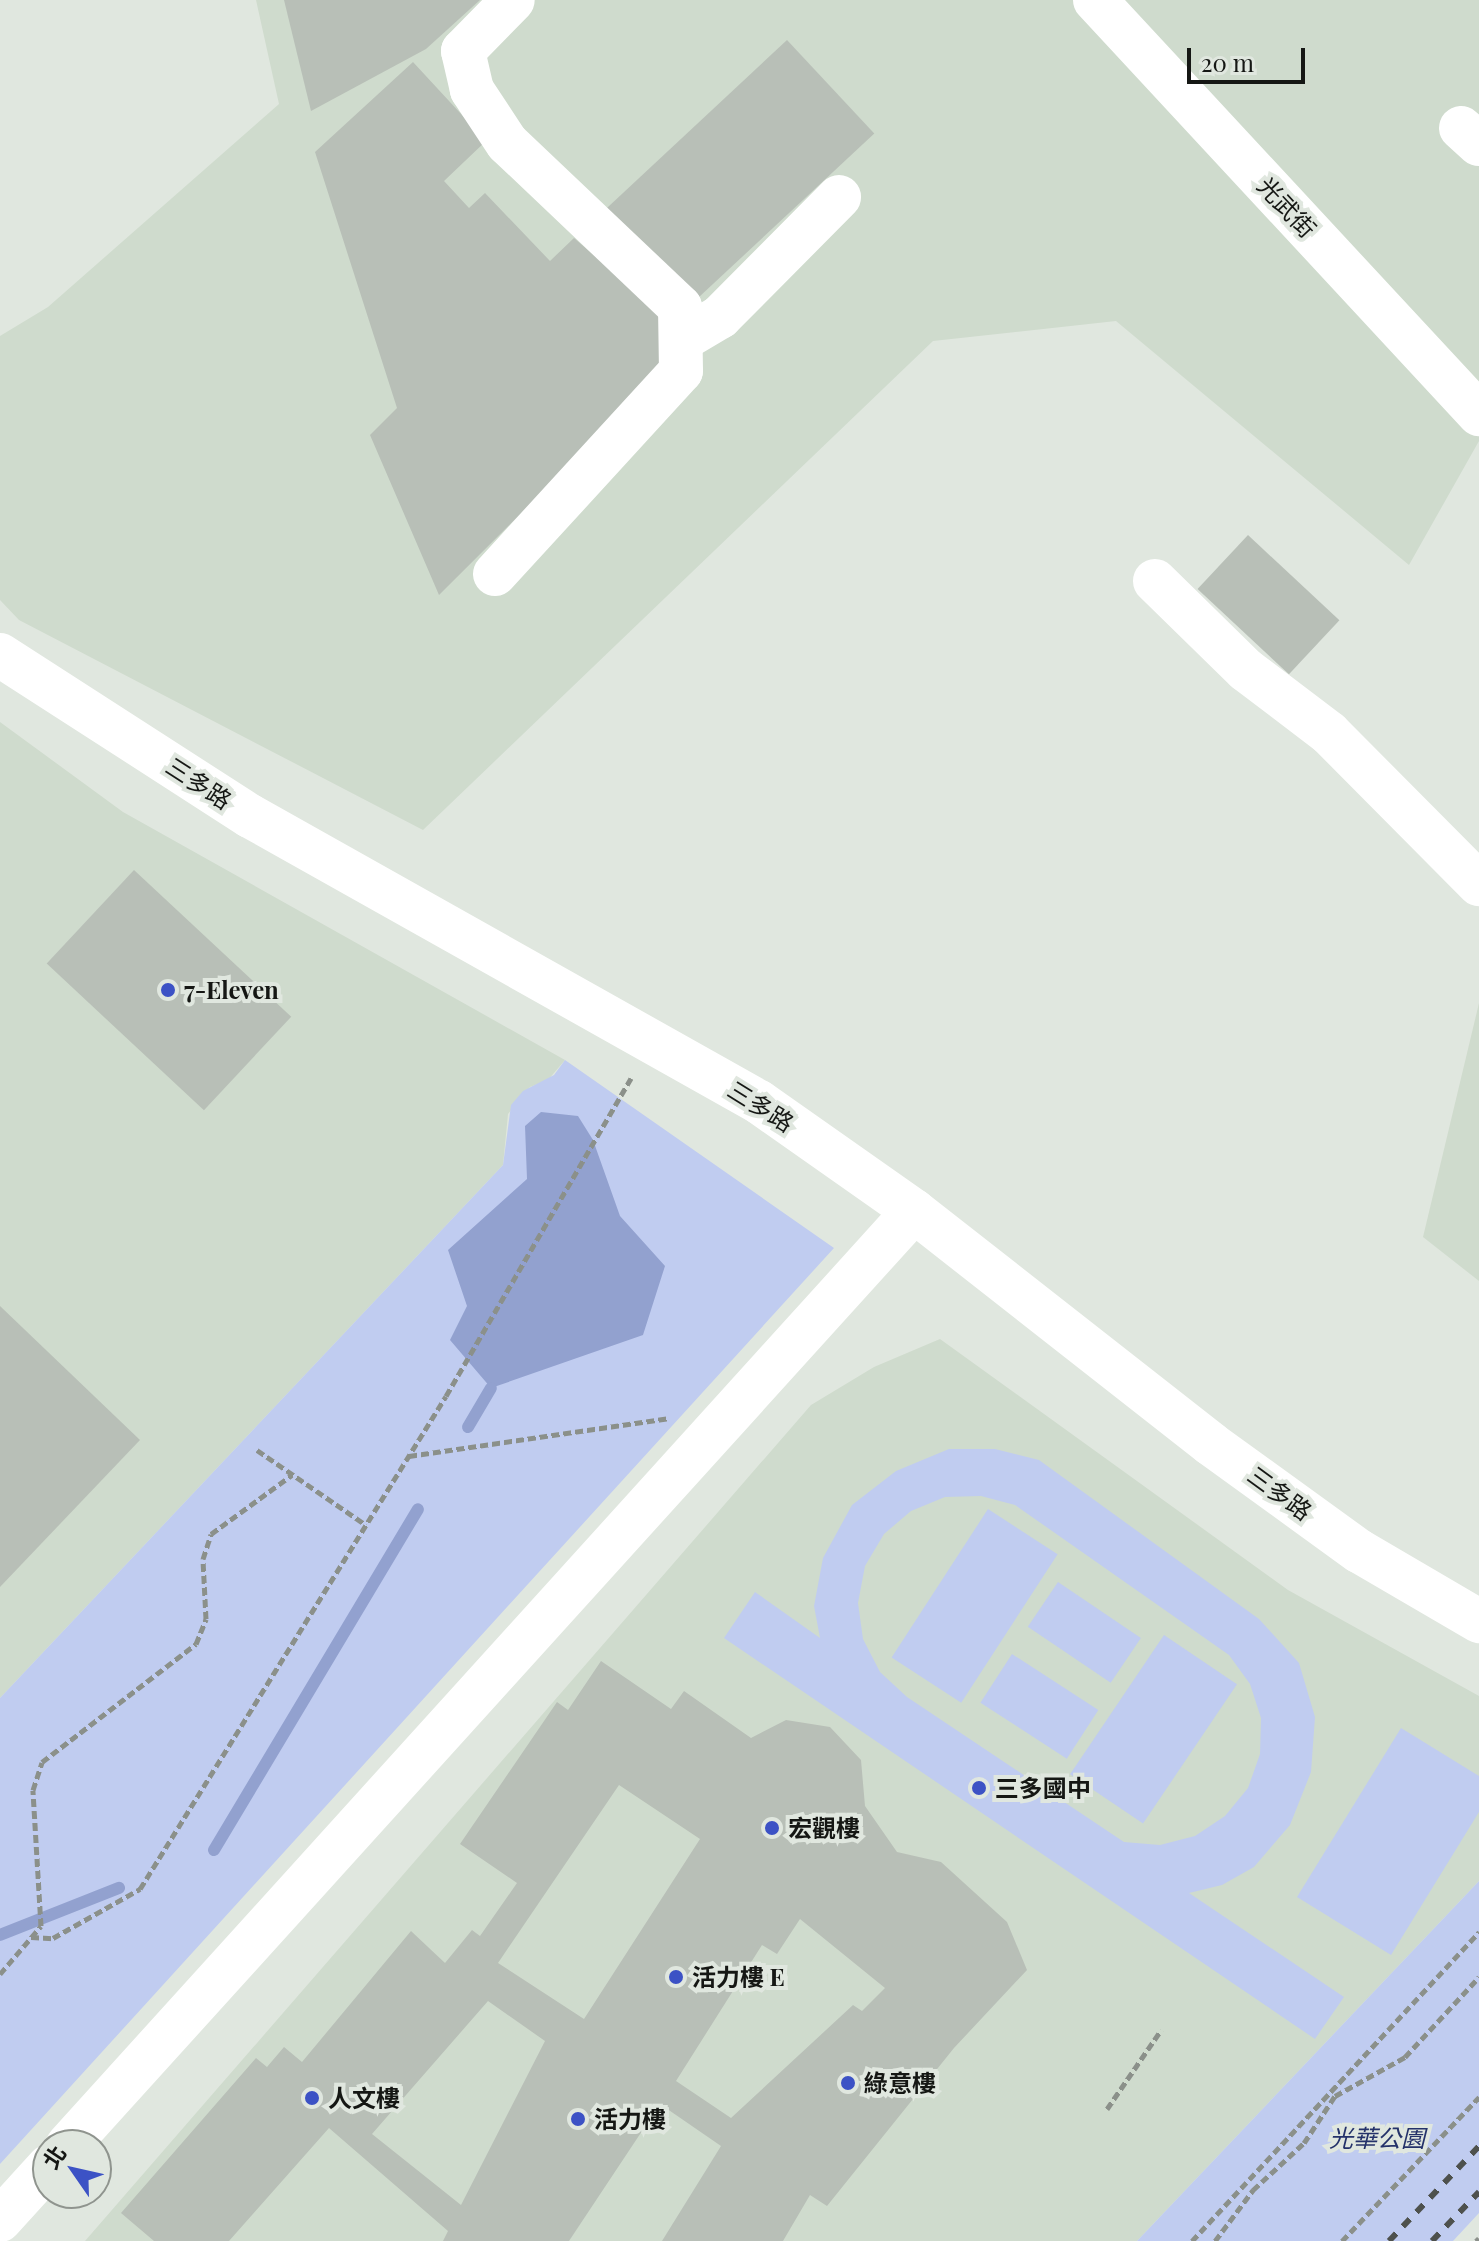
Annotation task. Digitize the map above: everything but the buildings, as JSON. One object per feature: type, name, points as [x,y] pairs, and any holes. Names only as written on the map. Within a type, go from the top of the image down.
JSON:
[{"type":"street","points":[[495,574],[681,371],[680,307],[507,143],[472,90],[463,51],[513,0]]},
{"type":"street","name":"光武街","points":[[1095,0],[1479,414]]},
{"type":"street","points":[[681,340],[720,317],[839,197]]},
{"type":"street","points":[[1155,581],[1246,670],[1329,733],[1479,884]]},
{"type":"street","name":"三多路","points":[[0,655],[250,816],[759,1102],[914,1211],[1224,1453],[1359,1551],[1479,1621]]},
{"type":"street","points":[[82,2129],[914,1211]]},
{"type":"street","points":[[0,2220],[32,2185]]},
{"type":"path","points":[[31,1937],[53,1938],[140,1889],[408,1456],[634,1074]]},
{"type":"path","points":[[408,1456],[673,1418]]},
{"type":"path","points":[[257,1450],[366,1525]]},
{"type":"path","points":[[0,1974],[41,1926],[33,1790],[42,1762],[196,1644],[206,1619],[203,1559],[211,1534],[292,1475]]},
{"type":"path","points":[[1192,2241],[1479,1932]]},
{"type":"path","points":[[1215,2241],[1253,2190],[1304,2143],[1335,2096],[1405,2057],[1479,1977]]},
{"type":"path","points":[[1107,2109],[1161,2030]]},
{"type":"path","points":[[1342,2241],[1479,2097]]},
{"type":"shaded area","points":[[256,0],[1479,0],[1479,441],[1409,565],[1116,321],[933,341],[423,830],[19,620],[0,600],[0,336],[48,307],[279,104]]},
{"type":"shaded area","points":[[0,722],[123,812],[565,1060],[548,1080],[530,1087],[508,1114],[503,1165],[0,1698]]},
{"type":"shaded area","points":[[1479,1003],[1479,1281],[1423,1237]]},
{"type":"shaded area","points":[[541,1112],[578,1116],[593,1140],[620,1216],[665,1266],[643,1335],[491,1388],[450,1340],[467,1306],[448,1250],[527,1179],[525,1126]]},
{"type":"shaded area","name":"三多國中","points":[[940,1339],[1288,1590],[1479,1696],[1479,1881],[1137,2241],[85,2241],[811,1405],[874,1367]]},
{"type":"green space","points":[[565,1060],[834,1248],[0,2164],[0,1698],[503,1165],[511,1105],[523,1091],[554,1075]]},
{"type":"green space","points":[[949,1449],[995,1449],[1039,1460],[1259,1619],[1299,1663],[1315,1717],[1311,1772],[1290,1825],[1254,1867],[1222,1885],[1189,1893],[1344,1997],[1315,2039],[724,1638],[755,1592],[820,1638],[814,1606],[823,1558],[852,1505],[896,1471]],"holes":[[[981,1496],[1015,1505],[1229,1655],[1250,1684],[1261,1718],[1260,1754],[1248,1788],[1225,1816],[1195,1836],[1160,1845],[1124,1842],[907,1697],[880,1672],[863,1639],[858,1603],[865,1566],[884,1534],[911,1511],[945,1497]]]},
{"type":"green space","points":[[988,1509],[1058,1554],[961,1703],[892,1657]]},
{"type":"green space","points":[[1058,1582],[1141,1638],[1111,1683],[1028,1627]]},
{"type":"green space","points":[[1164,1635],[1237,1684],[1143,1823],[1070,1774]]},
{"type":"green space","points":[[1012,1654],[1098,1710],[1067,1759],[980,1703]]},
{"type":"green space","points":[[1401,1728],[1479,1776],[1479,1812],[1391,1955],[1297,1897]]},
{"type":"green space","name":"光華公園","points":[[1479,1881],[1479,2213],[1453,2241],[1137,2241]]},
{"type":"waterway","points":[[468,1427],[491,1388]]},
{"type":"waterway","points":[[214,1850],[418,1509]]},
{"type":"waterway","points":[[0,1935],[119,1888]]},
{"type":"railway","points":[[1389,2241],[1479,2146]]},
{"type":"railway","points":[[1432,2241],[1479,2192]]},
{"type":"place","name":"7-Eleven","points":[[168,990]]},
{"type":"place","name":"三多國中","points":[[979,1788]]},
{"type":"place","name":"宏觀樓","points":[[772,1828]]},
{"type":"place","name":"活力樓 E","points":[[676,1977]]},
{"type":"place","name":"綠意樓","points":[[848,2083]]},
{"type":"place","name":"人文樓","points":[[312,2098]]},
{"type":"place","name":"活力樓","points":[[578,2119]]}]
